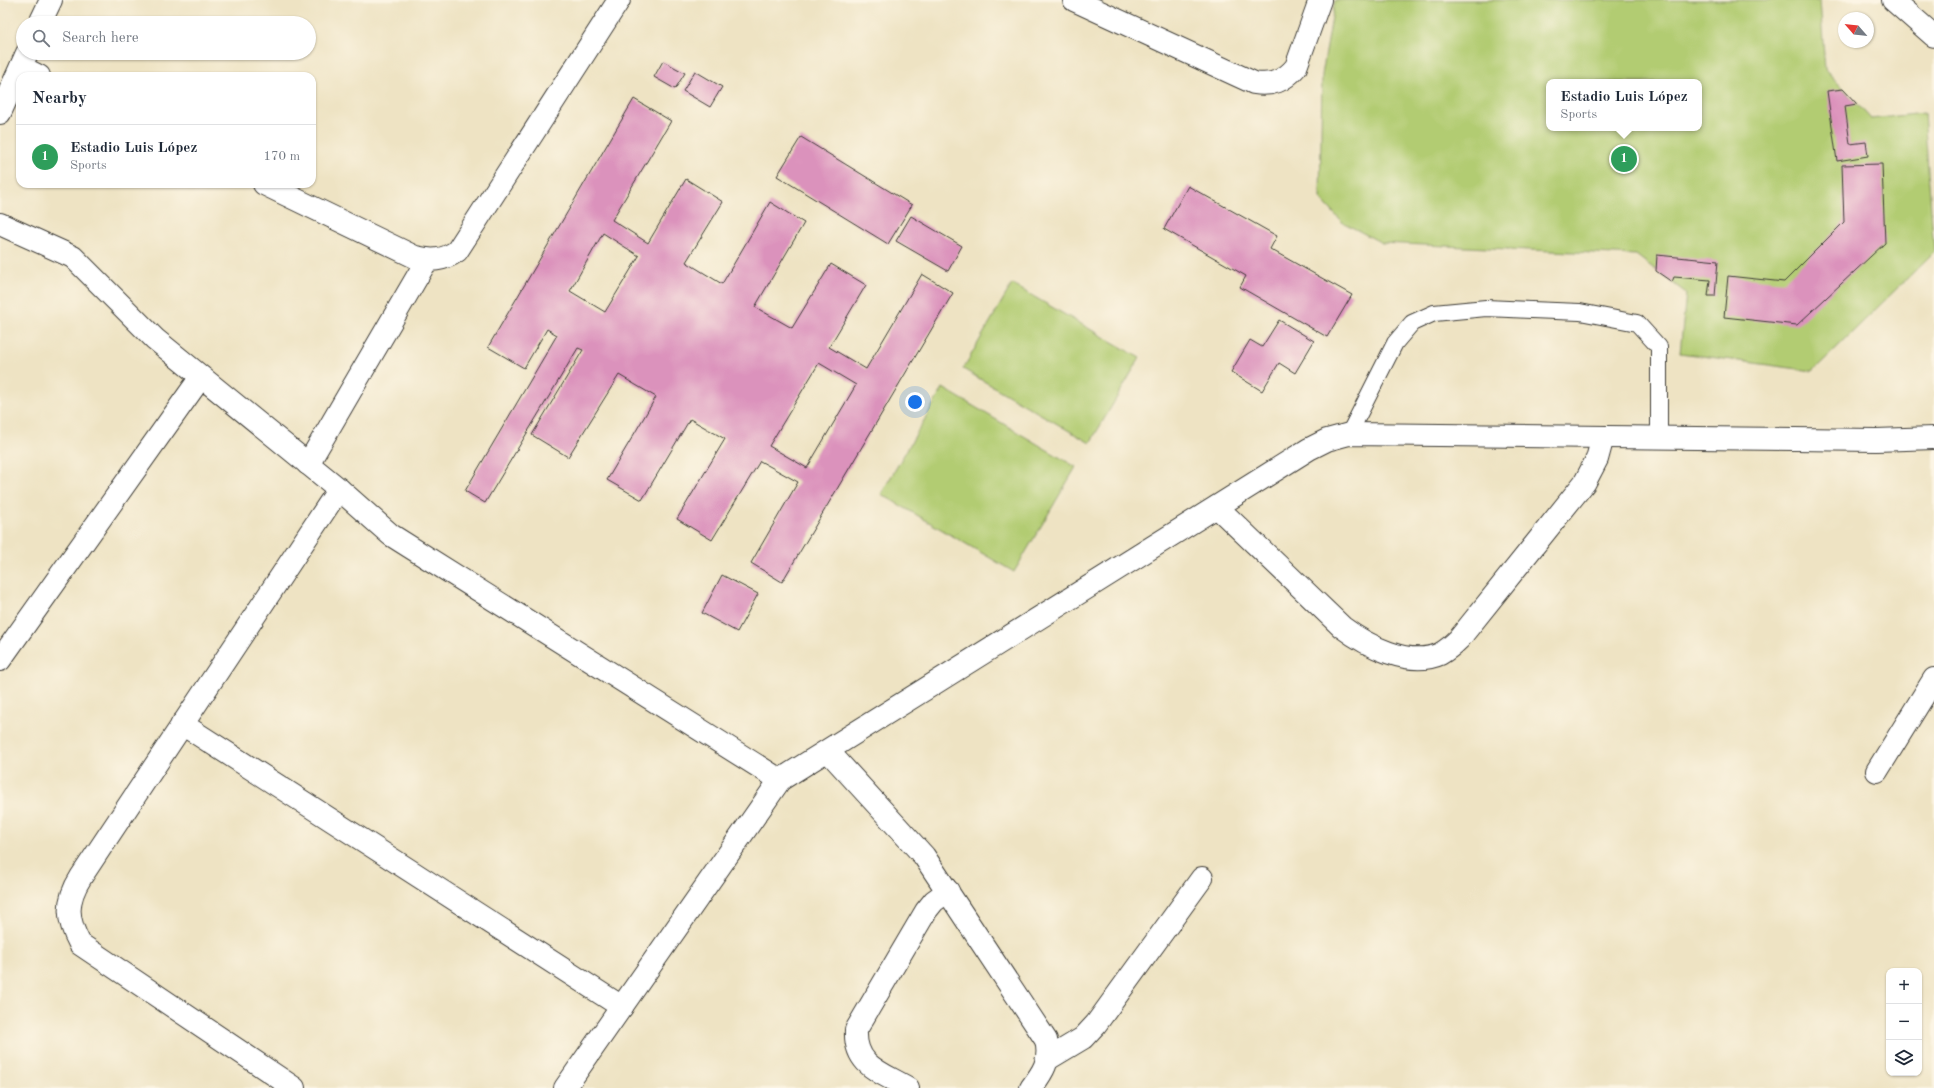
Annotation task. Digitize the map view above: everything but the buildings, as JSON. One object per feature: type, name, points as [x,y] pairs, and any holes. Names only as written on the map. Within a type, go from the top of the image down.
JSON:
[{"type":"street","points":[[43,16],[50,0]]},
{"type":"street","points":[[272,188],[415,257],[427,260],[440,260],[457,251],[619,0]]},
{"type":"street","points":[[1074,0],[1254,83],[1270,84],[1288,76],[1296,67],[1320,0]]},
{"type":"street","points":[[1893,0],[1934,36]]},
{"type":"street","points":[[0,113],[16,87]]},
{"type":"street","points":[[0,224],[73,257],[155,339],[339,489],[391,536],[780,780]]},
{"type":"street","points":[[308,464],[427,260]]},
{"type":"street","points":[[0,660],[201,377]]},
{"type":"street","points":[[565,1088],[780,780],[1309,449],[1327,440],[1349,434],[1876,440],[1934,438]]},
{"type":"street","points":[[1217,507],[1342,627],[1360,641],[1397,654],[1427,658],[1439,654],[1459,639],[1581,488],[1597,459],[1603,437]]},
{"type":"street","points":[[294,1088],[80,944],[73,930],[69,916],[70,902],[73,889],[339,489]]},
{"type":"street","points":[[1877,771],[1934,679]]},
{"type":"street","points":[[182,724],[622,1007]]},
{"type":"street","points":[[828,751],[924,856],[1046,1040],[1048,1059],[1045,1067],[1031,1088]]},
{"type":"street","points":[[1048,1059],[1067,1049],[1083,1038],[1096,1024],[1202,878]]},
{"type":"street","points":[[908,1088],[865,1062],[856,1047],[856,1030],[926,911],[934,901],[948,891]]},
{"type":"lane","points":[[1349,434],[1395,343],[1412,323],[1434,313],[1486,308],[1580,312],[1637,323],[1659,347],[1659,438]]},
{"type":"green space","points":[[1335,0],[1820,0],[1825,69],[1871,119],[1924,113],[1934,252],[1813,371],[1680,353],[1686,293],[1636,255],[1382,243],[1342,222],[1320,198],[1322,75]]},
{"type":"green space","points":[[1012,284],[1140,358],[1090,443],[963,369]]},
{"type":"green space","points":[[943,388],[1076,467],[1014,572],[881,494]]},
{"type":"place","name":"Estadio Luis López","points":[[1624,159]]}]
